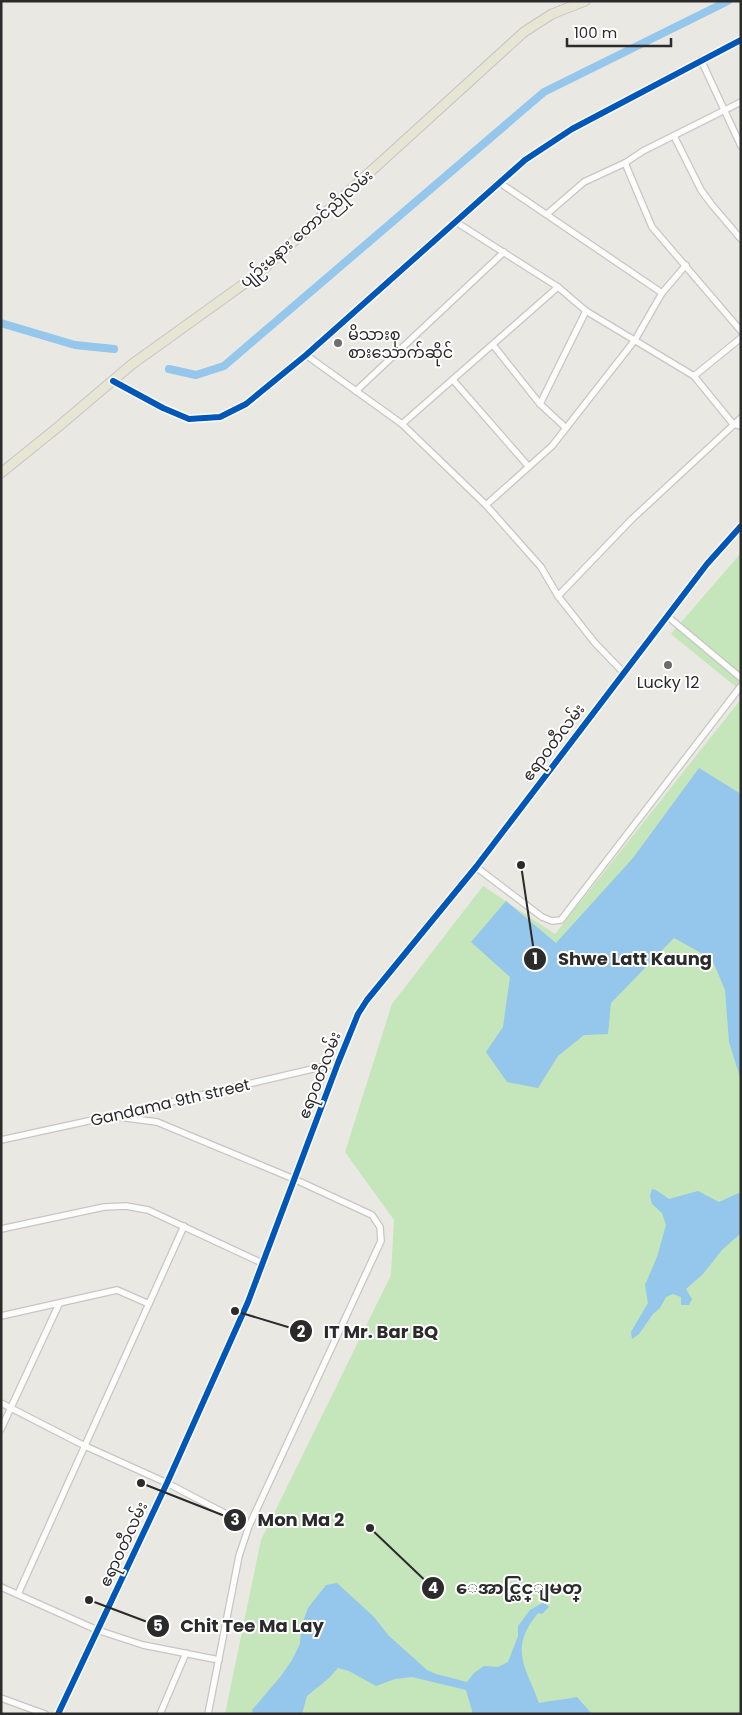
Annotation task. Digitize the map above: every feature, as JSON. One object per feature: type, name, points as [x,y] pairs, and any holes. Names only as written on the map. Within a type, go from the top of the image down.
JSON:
[{"type":"main road","name":"ပျဉ်းမနား တောင်ညိုလမ်း","points":[[1,473],[131,364],[259,273],[524,32],[552,14],[585,1]]},
{"type":"street","points":[[113,381],[163,408],[189,419],[220,417],[246,404],[306,355],[525,160],[572,129],[741,40]]},
{"type":"street","points":[[701,60],[741,146]]},
{"type":"street","points":[[547,214],[584,182],[625,163],[643,151],[741,102]]},
{"type":"street","points":[[674,136],[701,190],[741,239]]},
{"type":"street","points":[[625,163],[652,227],[741,331]]},
{"type":"street","points":[[500,183],[662,293]]},
{"type":"street","points":[[456,222],[558,287],[586,311],[694,376],[733,424],[741,426]]},
{"type":"street","points":[[356,391],[504,252]]},
{"type":"street","points":[[486,505],[552,446],[635,340],[662,293],[686,265]]},
{"type":"street","points":[[402,424],[558,287]]},
{"type":"street","points":[[540,404],[586,311]]},
{"type":"street","points":[[694,376],[741,338]]},
{"type":"street","points":[[493,345],[540,404],[566,428]]},
{"type":"street","points":[[306,355],[402,424],[486,505],[541,567],[558,596],[595,643],[623,672]]},
{"type":"street","points":[[453,380],[529,467]]},
{"type":"street","points":[[558,596],[632,519],[741,418]]},
{"type":"street","name":"ဧရာဝတီလမ်း","points":[[58,1714],[167,1484],[248,1302],[338,1063],[358,1014],[366,1000],[476,867],[623,672],[707,564],[741,526]]},
{"type":"street","points":[[667,616],[741,678]]},
{"type":"street","points":[[476,867],[542,917],[552,922],[561,920],[741,686]]},
{"type":"street","name":"Gandama 9th street","points":[[1,1140],[338,1063]]},
{"type":"street","points":[[111,1116],[157,1122],[294,1178],[372,1215],[380,1227],[381,1241],[249,1526],[240,1556],[208,1714]]},
{"type":"street","points":[[1,1229],[104,1207],[126,1206],[148,1210],[262,1262]]},
{"type":"street","points":[[18,1594],[184,1226]]},
{"type":"street","points":[[1,1316],[117,1290],[149,1304]]},
{"type":"street","points":[[1,1429],[59,1304]]},
{"type":"street","points":[[1,1403],[249,1526]]},
{"type":"street","points":[[1,1587],[97,1630],[143,1645],[219,1660]]},
{"type":"street","points":[[160,1714],[186,1653]]},
{"type":"street","points":[[1,1698],[45,1714]]},
{"type":"green space","points":[[741,553],[741,691],[671,634]]},
{"type":"green space","points":[[741,699],[741,1714],[225,1714],[261,1540],[391,1275],[394,1220],[345,1152],[392,1004],[483,886],[555,934]]},
{"type":"water","points":[[699,768],[741,794],[741,1080],[729,1042],[725,990],[712,959],[674,938],[611,1003],[608,1034],[584,1035],[558,1056],[538,1088],[507,1082],[486,1052],[503,1027],[510,977],[471,942],[506,901],[556,943],[633,858]]},
{"type":"water","points":[[652,1189],[669,1199],[698,1191],[719,1202],[741,1192],[741,1233],[722,1250],[703,1274],[686,1289],[692,1299],[689,1305],[681,1305],[681,1297],[673,1294],[666,1297],[660,1308],[653,1314],[639,1334],[632,1339],[631,1332],[648,1303],[645,1285],[657,1257],[666,1225],[662,1213],[652,1204],[650,1196]]},
{"type":"water","points":[[337,1583],[374,1617],[389,1636],[427,1670],[467,1682],[474,1673],[484,1666],[498,1667],[508,1662],[518,1636],[518,1626],[530,1610],[544,1602],[549,1607],[542,1614],[538,1613],[529,1626],[522,1648],[525,1668],[539,1703],[577,1697],[592,1714],[473,1714],[466,1690],[412,1677],[395,1679],[376,1686],[349,1671],[338,1668],[307,1696],[302,1714],[253,1714],[252,1710],[292,1660],[300,1644],[301,1627],[308,1608],[326,1585]]},
{"type":"waterway","points":[[169,369],[196,375],[224,366],[544,92],[728,1]]},
{"type":"waterway","points":[[1,323],[75,345],[114,349]]},
{"type":"cycle path","points":[[113,381],[163,408],[189,419],[220,417],[246,404],[306,355],[525,160],[572,129],[741,40]]},
{"type":"cycle path","points":[[58,1714],[167,1483],[248,1302],[358,1014],[367,1000],[476,867],[707,564],[741,526]]},
{"type":"place","name":"မိသားစု စားသောက်ဆိုင်","points":[[338,343]]},
{"type":"place","name":"Lucky 12","points":[[668,665]]},
{"type":"place","name":"Shwe Latt Kaung","points":[[521,865]]},
{"type":"place","name":"IT Mr. Bar BQ","points":[[235,1311]]},
{"type":"place","name":"Mon Ma 2","points":[[141,1483]]},
{"type":"place","name":"ေအာင္လြင္ျမတ္","points":[[370,1528]]},
{"type":"place","name":"Chit Tee Ma Lay","points":[[89,1600]]}]
